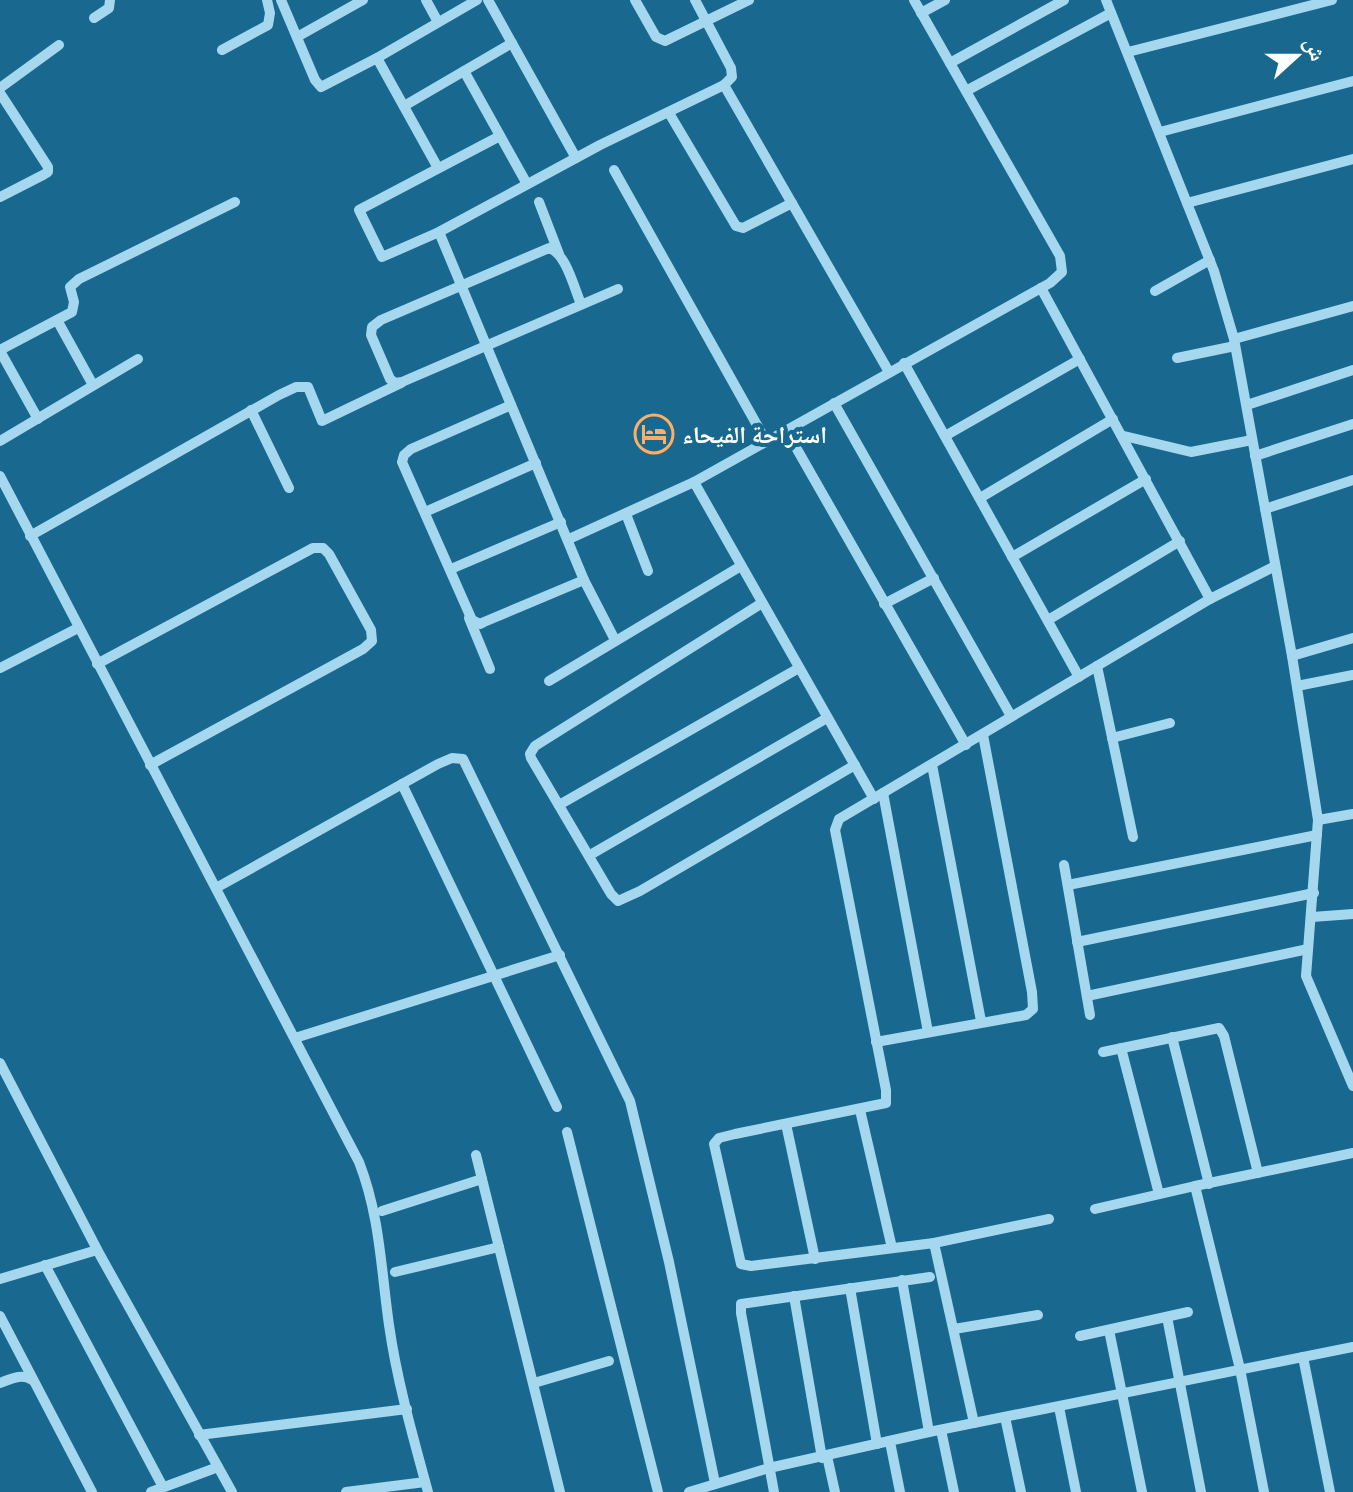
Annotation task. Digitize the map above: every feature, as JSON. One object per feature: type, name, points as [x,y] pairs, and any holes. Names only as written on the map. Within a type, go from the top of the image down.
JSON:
[{"type":"street","points":[[94,18],[109,8],[110,0]]},
{"type":"street","points":[[222,50],[268,25],[270,13],[267,0]]},
{"type":"street","points":[[281,0],[321,87],[477,0]]},
{"type":"street","points":[[297,37],[363,0]]},
{"type":"street","points":[[426,0],[438,22]]},
{"type":"street","points":[[488,0],[576,158]]},
{"type":"street","points":[[635,0],[661,41],[675,38],[749,0]]},
{"type":"street","points":[[500,136],[359,210],[382,257],[439,232],[576,158],[724,85],[732,77],[731,68],[695,0]]},
{"type":"street","points":[[569,539],[694,482],[1041,288],[1062,272],[1063,261],[914,0]]},
{"type":"street","points":[[921,13],[945,0]]},
{"type":"street","points":[[950,63],[1064,0]]},
{"type":"street","points":[[1106,0],[1210,260],[1234,343],[1292,656],[1318,820],[1307,984],[1353,1086]]},
{"type":"street","points":[[1128,52],[1332,0]]},
{"type":"street","points":[[966,91],[1111,13]]},
{"type":"street","points":[[404,106],[512,43]]},
{"type":"street","points":[[0,197],[48,172],[48,167],[0,90],[59,45]]},
{"type":"street","points":[[377,58],[438,168]]},
{"type":"street","points":[[464,71],[527,184]]},
{"type":"street","points":[[1160,132],[1353,81]]},
{"type":"street","points":[[724,85],[889,372]]},
{"type":"street","points":[[669,113],[736,226],[743,228],[792,203]]},
{"type":"street","points":[[1187,203],[1353,159]]},
{"type":"street","points":[[614,170],[766,441]]},
{"type":"street","points":[[38,419],[0,350],[75,309],[70,287],[79,279],[235,202]]},
{"type":"street","points":[[539,202],[581,304]]},
{"type":"street","points":[[439,232],[584,580],[615,640]]},
{"type":"street","points":[[408,380],[398,383],[390,379],[371,335],[372,327],[460,284],[546,249],[554,249],[560,256]]},
{"type":"street","points":[[1155,291],[1210,260]]},
{"type":"street","points":[[1041,288],[1210,599]]},
{"type":"street","points":[[30,536],[251,410],[303,386],[308,387],[322,421],[408,380],[618,289]]},
{"type":"street","points":[[1177,358],[1353,306]]},
{"type":"street","points":[[57,320],[93,385]]},
{"type":"street","points":[[0,441],[138,359]]},
{"type":"street","points":[[945,436],[1080,359]]},
{"type":"street","points":[[904,363],[1079,677]]},
{"type":"street","points":[[1247,405],[1353,370]]},
{"type":"street","points":[[834,403],[1011,716]]},
{"type":"street","points":[[490,669],[451,569],[402,462],[411,449],[511,405]]},
{"type":"street","points":[[251,410],[289,488]]},
{"type":"street","points":[[980,498],[1113,419]]},
{"type":"street","points":[[1255,456],[1353,424]]},
{"type":"street","points":[[786,430],[966,745]]},
{"type":"street","points":[[1124,436],[1191,452],[1252,440]]},
{"type":"street","points":[[425,512],[536,463]]},
{"type":"street","points":[[0,476],[365,1176],[383,1261],[389,1328],[426,1487],[346,1492]]},
{"type":"street","points":[[1012,557],[1146,479]]},
{"type":"street","points":[[1265,509],[1353,480]]},
{"type":"street","points":[[694,482],[827,718],[855,765],[879,796],[928,1032]]},
{"type":"street","points":[[626,514],[648,571]]},
{"type":"street","points":[[451,569],[561,522]]},
{"type":"street","points":[[1048,620],[1180,541]]},
{"type":"street","points":[[97,664],[313,548],[323,548],[329,554],[371,630],[372,641],[363,649],[150,765]]},
{"type":"street","points":[[549,681],[741,566]]},
{"type":"street","points":[[1049,1219],[934,1243],[751,1266],[741,1264],[714,1144],[719,1138],[882,1105],[887,1098],[835,830],[839,819],[1210,599],[1275,566]]},
{"type":"street","points":[[884,604],[934,578]]},
{"type":"street","points":[[468,616],[476,623],[484,622],[584,580]]},
{"type":"street","points":[[762,603],[535,746],[531,758],[614,899],[622,901],[855,765]]},
{"type":"street","points":[[0,668],[78,628]]},
{"type":"street","points":[[1292,656],[1353,638]]},
{"type":"street","points":[[1097,666],[1133,837]]},
{"type":"street","points":[[559,805],[799,668]]},
{"type":"street","points":[[1297,686],[1353,675]]},
{"type":"street","points":[[590,855],[827,718]]},
{"type":"street","points":[[1112,738],[1170,723]]},
{"type":"street","points":[[876,1042],[1026,1015],[1034,1005],[983,735]]},
{"type":"street","points":[[216,888],[402,784],[452,758],[463,759],[633,1111],[669,1262],[715,1483]]},
{"type":"street","points":[[932,765],[981,1021]]},
{"type":"street","points":[[402,784],[557,1107]]},
{"type":"street","points":[[1318,820],[1353,814]]},
{"type":"street","points":[[1068,885],[1317,835]]},
{"type":"street","points":[[1064,865],[1090,1015]]},
{"type":"street","points":[[1077,942],[1314,893]]},
{"type":"street","points":[[1312,917],[1353,914]]},
{"type":"street","points":[[1087,996],[1308,949]]},
{"type":"street","points":[[295,1038],[560,955]]},
{"type":"street","points":[[1103,1052],[1215,1028],[1222,1030],[1258,1173]]},
{"type":"street","points":[[1172,1037],[1209,1184]]},
{"type":"street","points":[[1121,1048],[1159,1194]]},
{"type":"street","points":[[0,1063],[97,1250],[232,1492]]},
{"type":"street","points":[[860,1110],[892,1248]]},
{"type":"street","points":[[786,1124],[815,1259]]},
{"type":"street","points":[[567,1132],[658,1492]]},
{"type":"street","points":[[1095,1209],[1353,1153]]},
{"type":"street","points":[[476,1155],[560,1492]]},
{"type":"street","points":[[382,1211],[482,1179]]},
{"type":"street","points":[[1195,1186],[1240,1369],[1264,1492]]},
{"type":"street","points":[[934,1243],[974,1423]]},
{"type":"street","points":[[395,1272],[499,1247]]},
{"type":"street","points":[[0,1279],[97,1250]]},
{"type":"street","points":[[45,1265],[158,1490],[218,1467]]},
{"type":"street","points":[[774,1492],[741,1304],[930,1277]]},
{"type":"street","points":[[902,1280],[935,1431],[954,1492]]},
{"type":"street","points":[[850,1288],[877,1444]]},
{"type":"street","points":[[794,1296],[824,1457],[835,1492]]},
{"type":"street","points":[[1080,1336],[1188,1312]]},
{"type":"street","points":[[954,1329],[1038,1315]]},
{"type":"street","points":[[0,1316],[92,1492]]},
{"type":"street","points":[[1167,1317],[1201,1492]]},
{"type":"street","points":[[1109,1330],[1142,1492]]},
{"type":"street","points":[[689,1492],[769,1468],[935,1431],[1353,1347]]},
{"type":"street","points":[[1303,1357],[1330,1492]]},
{"type":"street","points":[[534,1383],[609,1361]]},
{"type":"street","points":[[0,1383],[26,1376],[34,1381]]},
{"type":"street","points":[[1059,1407],[1076,1492]]},
{"type":"street","points":[[199,1435],[407,1409]]},
{"type":"street","points":[[1005,1417],[1021,1492]]},
{"type":"street","points":[[890,1442],[900,1492]]},
{"type":"place","name":"استراحة الفيحاء","points":[[654,434]]}]
